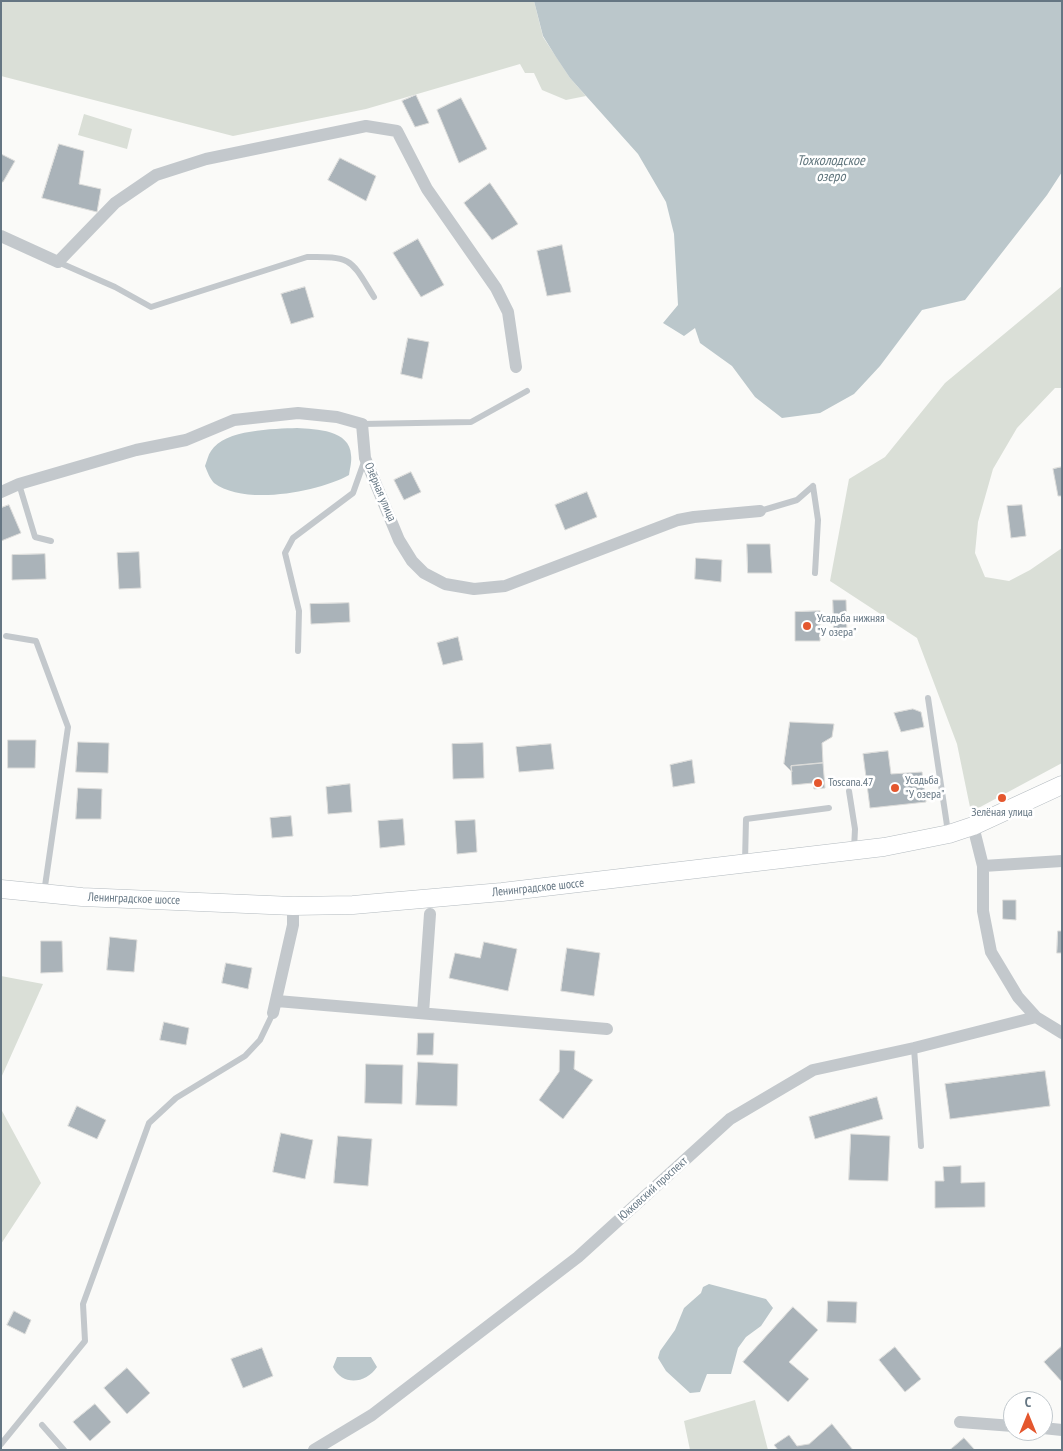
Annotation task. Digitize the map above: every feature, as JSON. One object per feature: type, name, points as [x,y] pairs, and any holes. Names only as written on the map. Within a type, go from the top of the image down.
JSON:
[{"type":"main road","name":"Ленинградское шоссе","points":[[1,888],[44,894],[293,906],[353,904],[502,892],[854,850],[949,834],[972,826],[1062,785]]},
{"type":"street","points":[[1,236],[58,262],[115,203],[156,175],[206,159],[366,126],[398,131],[428,189],[496,288],[508,312],[516,367]]},
{"type":"street","points":[[1,492],[19,484],[136,450],[186,440],[234,420],[298,413],[337,417],[362,424]]},
{"type":"street","name":"Озёрная улица","points":[[362,424],[365,458],[399,540],[412,560],[424,573],[445,584],[474,589],[505,586],[678,520],[760,511]]},
{"type":"street","points":[[972,826],[983,866],[983,911],[991,952],[1018,997],[1036,1017],[1062,1033]]},
{"type":"street","points":[[983,866],[1062,862]]},
{"type":"street","points":[[273,1014],[292,925],[293,906]]},
{"type":"street","points":[[423,1013],[430,914]]},
{"type":"street","points":[[277,1001],[607,1029]]},
{"type":"street","name":"Юкковский проспект","points":[[314,1450],[372,1415],[578,1257],[730,1119],[813,1070],[914,1048],[1036,1017]]},
{"type":"street","points":[[960,1422],[1003,1425]]},
{"type":"lane","points":[[58,262],[115,287],[151,307],[307,257],[332,256],[352,263],[374,297]]},
{"type":"lane","points":[[362,424],[472,422],[526,391]]},
{"type":"lane","points":[[298,651],[298,611],[285,553],[293,538],[353,493],[362,473],[365,458]]},
{"type":"lane","points":[[19,484],[35,537],[51,541]]},
{"type":"lane","points":[[760,511],[797,500],[813,486],[818,520],[815,573]]},
{"type":"lane","points":[[6,636],[36,641],[68,727],[44,894]]},
{"type":"lane","points":[[928,698],[949,834]]},
{"type":"lane","points":[[849,791],[854,829],[854,850]]},
{"type":"lane","points":[[745,863],[746,819],[829,808]]},
{"type":"lane","points":[[1,1444],[86,1341],[83,1304],[150,1123],[176,1098],[245,1056],[260,1040],[273,1014]]},
{"type":"lane","points":[[914,1048],[921,1146]]},
{"type":"lane","points":[[42,1425],[64,1450]]},
{"type":"shaded area","points":[[1,1],[534,1],[543,37],[570,78],[586,96],[566,100],[542,90],[534,73],[525,73],[520,64],[366,109],[233,136],[1,76]]},
{"type":"shaded area","points":[[84,114],[132,129],[127,149],[78,135]]},
{"type":"shaded area","points":[[1062,286],[1062,388],[1055,388],[1017,428],[993,469],[978,522],[975,553],[985,577],[1009,581],[1030,570],[1062,548],[1062,763],[971,812],[957,744],[917,638],[830,581],[849,479],[885,457],[945,383]]},
{"type":"shaded area","points":[[1,976],[43,984],[1,1078]]},
{"type":"shaded area","points":[[1,1109],[41,1183],[1,1244]]},
{"type":"shaded area","points":[[755,1400],[768,1450],[690,1450],[684,1421]]},
{"type":"water","name":"Тохколодское озеро","points":[[534,1],[1062,1],[1062,172],[1047,195],[965,300],[922,310],[880,366],[854,394],[820,413],[782,418],[755,397],[732,366],[700,343],[695,328],[684,336],[663,323],[678,305],[674,234],[666,202],[638,154],[570,78],[556,57],[543,36]]},
{"type":"water","points":[[297,428],[331,432],[345,440],[351,455],[349,475],[319,487],[282,494],[262,495],[244,494],[227,490],[214,483],[211,479],[205,466],[210,453],[227,438],[251,432]]},
{"type":"water","points":[[709,1284],[766,1299],[773,1308],[761,1326],[746,1337],[738,1348],[731,1374],[707,1374],[700,1392],[690,1393],[666,1371],[658,1358],[660,1351],[675,1330],[684,1308],[701,1293],[703,1287]]},
{"type":"water","points":[[337,1357],[371,1357],[377,1367],[367,1377],[348,1380],[337,1373],[333,1367]]},
{"type":"building","points":[[416,95],[429,123],[415,127],[402,101]]},
{"type":"building","points":[[461,98],[487,149],[459,163],[437,110]]},
{"type":"building","points":[[59,144],[84,151],[79,184],[101,189],[97,212],[42,198]]},
{"type":"building","points":[[1,154],[15,161],[3,182],[1,182]]},
{"type":"building","points":[[340,158],[376,176],[366,201],[328,180]]},
{"type":"building","points":[[490,183],[518,224],[492,240],[464,203]]},
{"type":"building","points":[[418,239],[444,285],[421,297],[393,253]]},
{"type":"building","points":[[562,245],[571,292],[547,296],[537,251]]},
{"type":"building","points":[[305,287],[314,317],[291,324],[281,294]]},
{"type":"building","points":[[408,338],[429,342],[422,379],[401,374]]},
{"type":"building","points":[[1062,467],[1062,496],[1058,496],[1053,469]]},
{"type":"building","points":[[411,472],[421,492],[404,500],[394,480]]},
{"type":"building","points":[[587,492],[597,517],[565,530],[555,505]]},
{"type":"building","points":[[9,505],[21,533],[1,541],[1,508]]},
{"type":"building","points":[[1022,505],[1026,536],[1011,538],[1007,506]]},
{"type":"building","points":[[747,544],[770,544],[772,573],[748,573]]},
{"type":"building","points":[[139,552],[141,588],[119,589],[117,553]]},
{"type":"building","points":[[45,554],[46,579],[12,580],[12,555]]},
{"type":"building","points":[[696,558],[722,560],[721,582],[695,579]]},
{"type":"building","points":[[833,600],[846,600],[847,633],[834,632]]},
{"type":"building","points":[[349,603],[350,622],[311,624],[310,604]]},
{"type":"building","name":"Усадьба нижняя \"У озера\"","points":[[820,611],[820,641],[795,641],[795,612]]},
{"type":"building","points":[[458,637],[463,660],[443,665],[437,643]]},
{"type":"building","points":[[913,709],[921,712],[924,727],[901,732],[894,713]]},
{"type":"building","points":[[790,722],[834,724],[832,737],[822,743],[823,763],[791,766],[792,772],[784,764]]},
{"type":"building","points":[[8,740],[36,740],[35,768],[8,768]]},
{"type":"building","points":[[78,742],[109,743],[108,773],[76,772]]},
{"type":"building","points":[[483,743],[484,778],[453,779],[452,744]]},
{"type":"building","points":[[551,744],[554,769],[519,772],[516,747]]},
{"type":"building","name":"Усадьба \"У озера\"","points":[[888,751],[891,774],[922,772],[926,802],[870,808],[863,754]]},
{"type":"building","points":[[692,760],[695,783],[673,787],[670,765]]},
{"type":"building","points":[[823,763],[825,788],[814,789],[813,783],[792,785],[791,766]]},
{"type":"building","points":[[350,784],[352,812],[328,814],[326,787]]},
{"type":"building","points":[[78,788],[102,789],[101,819],[76,819]]},
{"type":"building","points":[[291,816],[293,836],[272,838],[270,818]]},
{"type":"building","points":[[403,819],[405,845],[380,848],[378,821]]},
{"type":"building","points":[[475,820],[477,852],[457,854],[455,821]]},
{"type":"building","points":[[1003,900],[1016,900],[1016,920],[1003,919]]},
{"type":"building","points":[[1058,931],[1062,931],[1062,953],[1057,953]]},
{"type":"building","points":[[110,937],[137,940],[134,972],[107,970]]},
{"type":"building","points":[[41,941],[62,941],[63,972],[41,973]]},
{"type":"building","points":[[484,942],[517,949],[508,991],[449,978],[455,953],[480,958]]},
{"type":"building","points":[[567,948],[600,953],[594,996],[561,991]]},
{"type":"building","points":[[226,963],[252,968],[248,989],[222,983]]},
{"type":"building","points":[[164,1022],[189,1028],[186,1045],[160,1040]]},
{"type":"building","points":[[418,1033],[434,1033],[433,1055],[417,1055]]},
{"type":"building","points":[[560,1050],[575,1051],[574,1069],[593,1080],[563,1119],[539,1100],[559,1072]]},
{"type":"building","points":[[418,1062],[458,1064],[457,1106],[416,1105]]},
{"type":"building","points":[[366,1064],[403,1065],[402,1104],[365,1103]]},
{"type":"building","points":[[1045,1071],[1050,1106],[950,1119],[945,1084]]},
{"type":"building","points":[[877,1097],[883,1119],[815,1139],[809,1117]]},
{"type":"building","points":[[77,1106],[106,1120],[97,1139],[68,1126]]},
{"type":"building","points":[[281,1133],[313,1140],[305,1179],[273,1172]]},
{"type":"building","points":[[851,1134],[890,1136],[888,1181],[849,1180]]},
{"type":"building","points":[[338,1136],[372,1139],[368,1186],[334,1183]]},
{"type":"building","points":[[961,1166],[961,1183],[985,1182],[985,1207],[935,1208],[935,1181],[944,1181],[943,1167]]},
{"type":"building","points":[[828,1301],[857,1302],[856,1323],[827,1322]]},
{"type":"building","points":[[793,1307],[818,1330],[789,1362],[809,1379],[788,1402],[743,1362]]},
{"type":"building","points":[[14,1311],[31,1320],[25,1334],[7,1325]]},
{"type":"building","points":[[1062,1346],[1062,1382],[1044,1362]]},
{"type":"building","points":[[895,1347],[921,1379],[905,1392],[879,1360]]},
{"type":"building","points":[[262,1348],[273,1376],[243,1388],[231,1359]]},
{"type":"building","points":[[127,1368],[150,1393],[127,1414],[104,1388]]},
{"type":"building","points":[[95,1404],[111,1422],[90,1441],[73,1422]]},
{"type":"building","points":[[832,1424],[853,1450],[778,1450],[774,1445],[789,1435],[797,1446],[809,1444]]},
{"type":"building","points":[[964,1438],[975,1450],[950,1450]]},
{"type":"place","name":"Усадьба нижняя \"У озера\"","points":[[807,626]]},
{"type":"place","name":"Toscana.47","points":[[818,783]]},
{"type":"place","name":"Усадьба \"У озера\"","points":[[895,788]]},
{"type":"place","name":"Зелёная улица","points":[[1002,798]]}]
